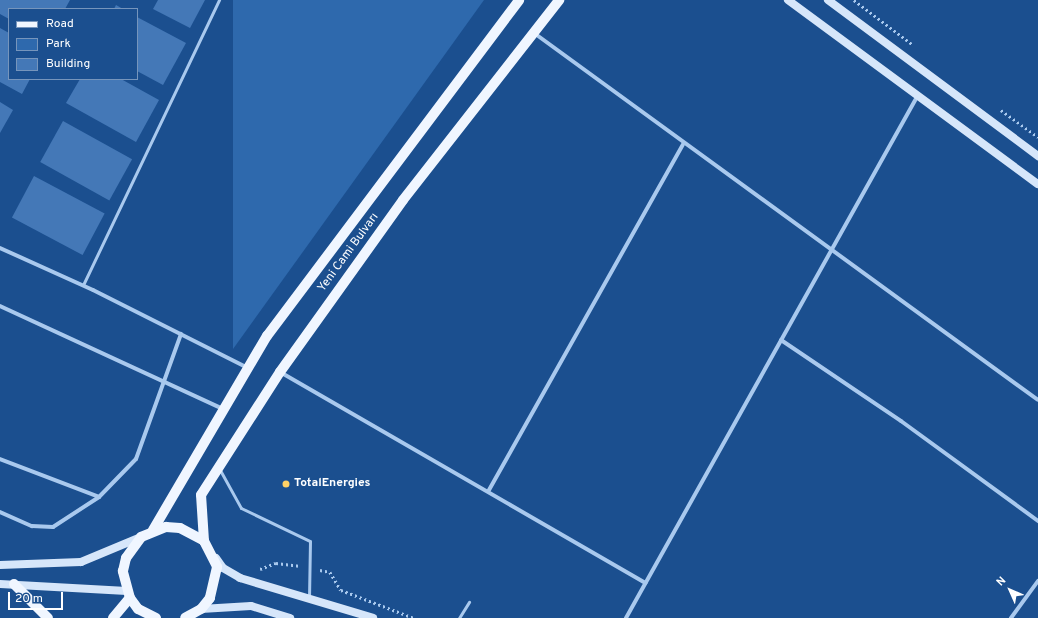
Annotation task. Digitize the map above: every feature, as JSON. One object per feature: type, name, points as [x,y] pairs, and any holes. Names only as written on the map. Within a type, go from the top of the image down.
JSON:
[{"type":"main road","name":"Yeni Cami Bulvarı","points":[[153,530],[267,336],[518,0]]},
{"type":"main road","name":"Yeni Cami Bulvarı","points":[[204,540],[201,495],[280,372],[403,200],[559,0]]},
{"type":"main road","points":[[156,618],[138,608],[128,594],[123,571],[126,558],[141,537],[153,530],[180,528],[204,540],[212,552],[216,583],[201,609],[185,618]]},
{"type":"main road","points":[[14,584],[48,618]]},
{"type":"main road","points":[[114,618],[128,594]]},
{"type":"street","points":[[788,0],[1038,184]]},
{"type":"street","points":[[828,0],[1038,156]]},
{"type":"street","points":[[533,32],[684,145],[1038,400]]},
{"type":"street","points":[[626,618],[830,250],[918,95]]},
{"type":"street","points":[[489,490],[684,145]]},
{"type":"street","points":[[0,248],[84,286],[248,368]]},
{"type":"street","points":[[0,306],[166,380],[223,409]]},
{"type":"street","points":[[0,512],[32,526],[53,527],[99,497],[136,459],[166,380],[181,334]]},
{"type":"street","points":[[781,340],[900,421],[1038,521]]},
{"type":"street","points":[[280,372],[489,490],[646,583]]},
{"type":"street","points":[[0,459],[99,497]]},
{"type":"street","points":[[0,565],[81,562],[141,537]]},
{"type":"street","points":[[212,552],[223,568],[240,578],[309,597],[373,618]]},
{"type":"street","points":[[1011,618],[1038,581]]},
{"type":"street","points":[[0,584],[128,594]]},
{"type":"street","points":[[201,609],[251,606],[290,618]]},
{"type":"lane","points":[[84,286],[219,0]]},
{"type":"lane","points":[[220,464],[241,508],[310,542],[309,597]]},
{"type":"lane","points":[[459,618],[469,602]]},
{"type":"path","points":[[255,570],[284,563]]},
{"type":"path","points":[[330,572],[341,590],[414,618]]},
{"type":"green space","points":[[233,0],[484,0],[233,349]]},
{"type":"building","points":[[0,0],[70,0],[66,8],[8,8],[8,18],[0,14]]},
{"type":"building","points":[[158,0],[205,0],[190,28],[153,9]]},
{"type":"building","points":[[116,5],[121,8],[114,8]]},
{"type":"building","points":[[138,18],[186,43],[163,85],[138,72]]},
{"type":"building","points":[[0,28],[8,32],[8,80],[29,80],[22,94],[0,82]]},
{"type":"building","points":[[79,80],[123,80],[159,100],[136,142],[66,103]]},
{"type":"building","points":[[0,102],[13,110],[0,133]]},
{"type":"building","points":[[63,121],[132,159],[109,200],[40,162]]},
{"type":"building","points":[[34,176],[105,214],[83,255],[12,217]]},
{"type":"place","name":"TotalEnergies","points":[[286,484]]}]
